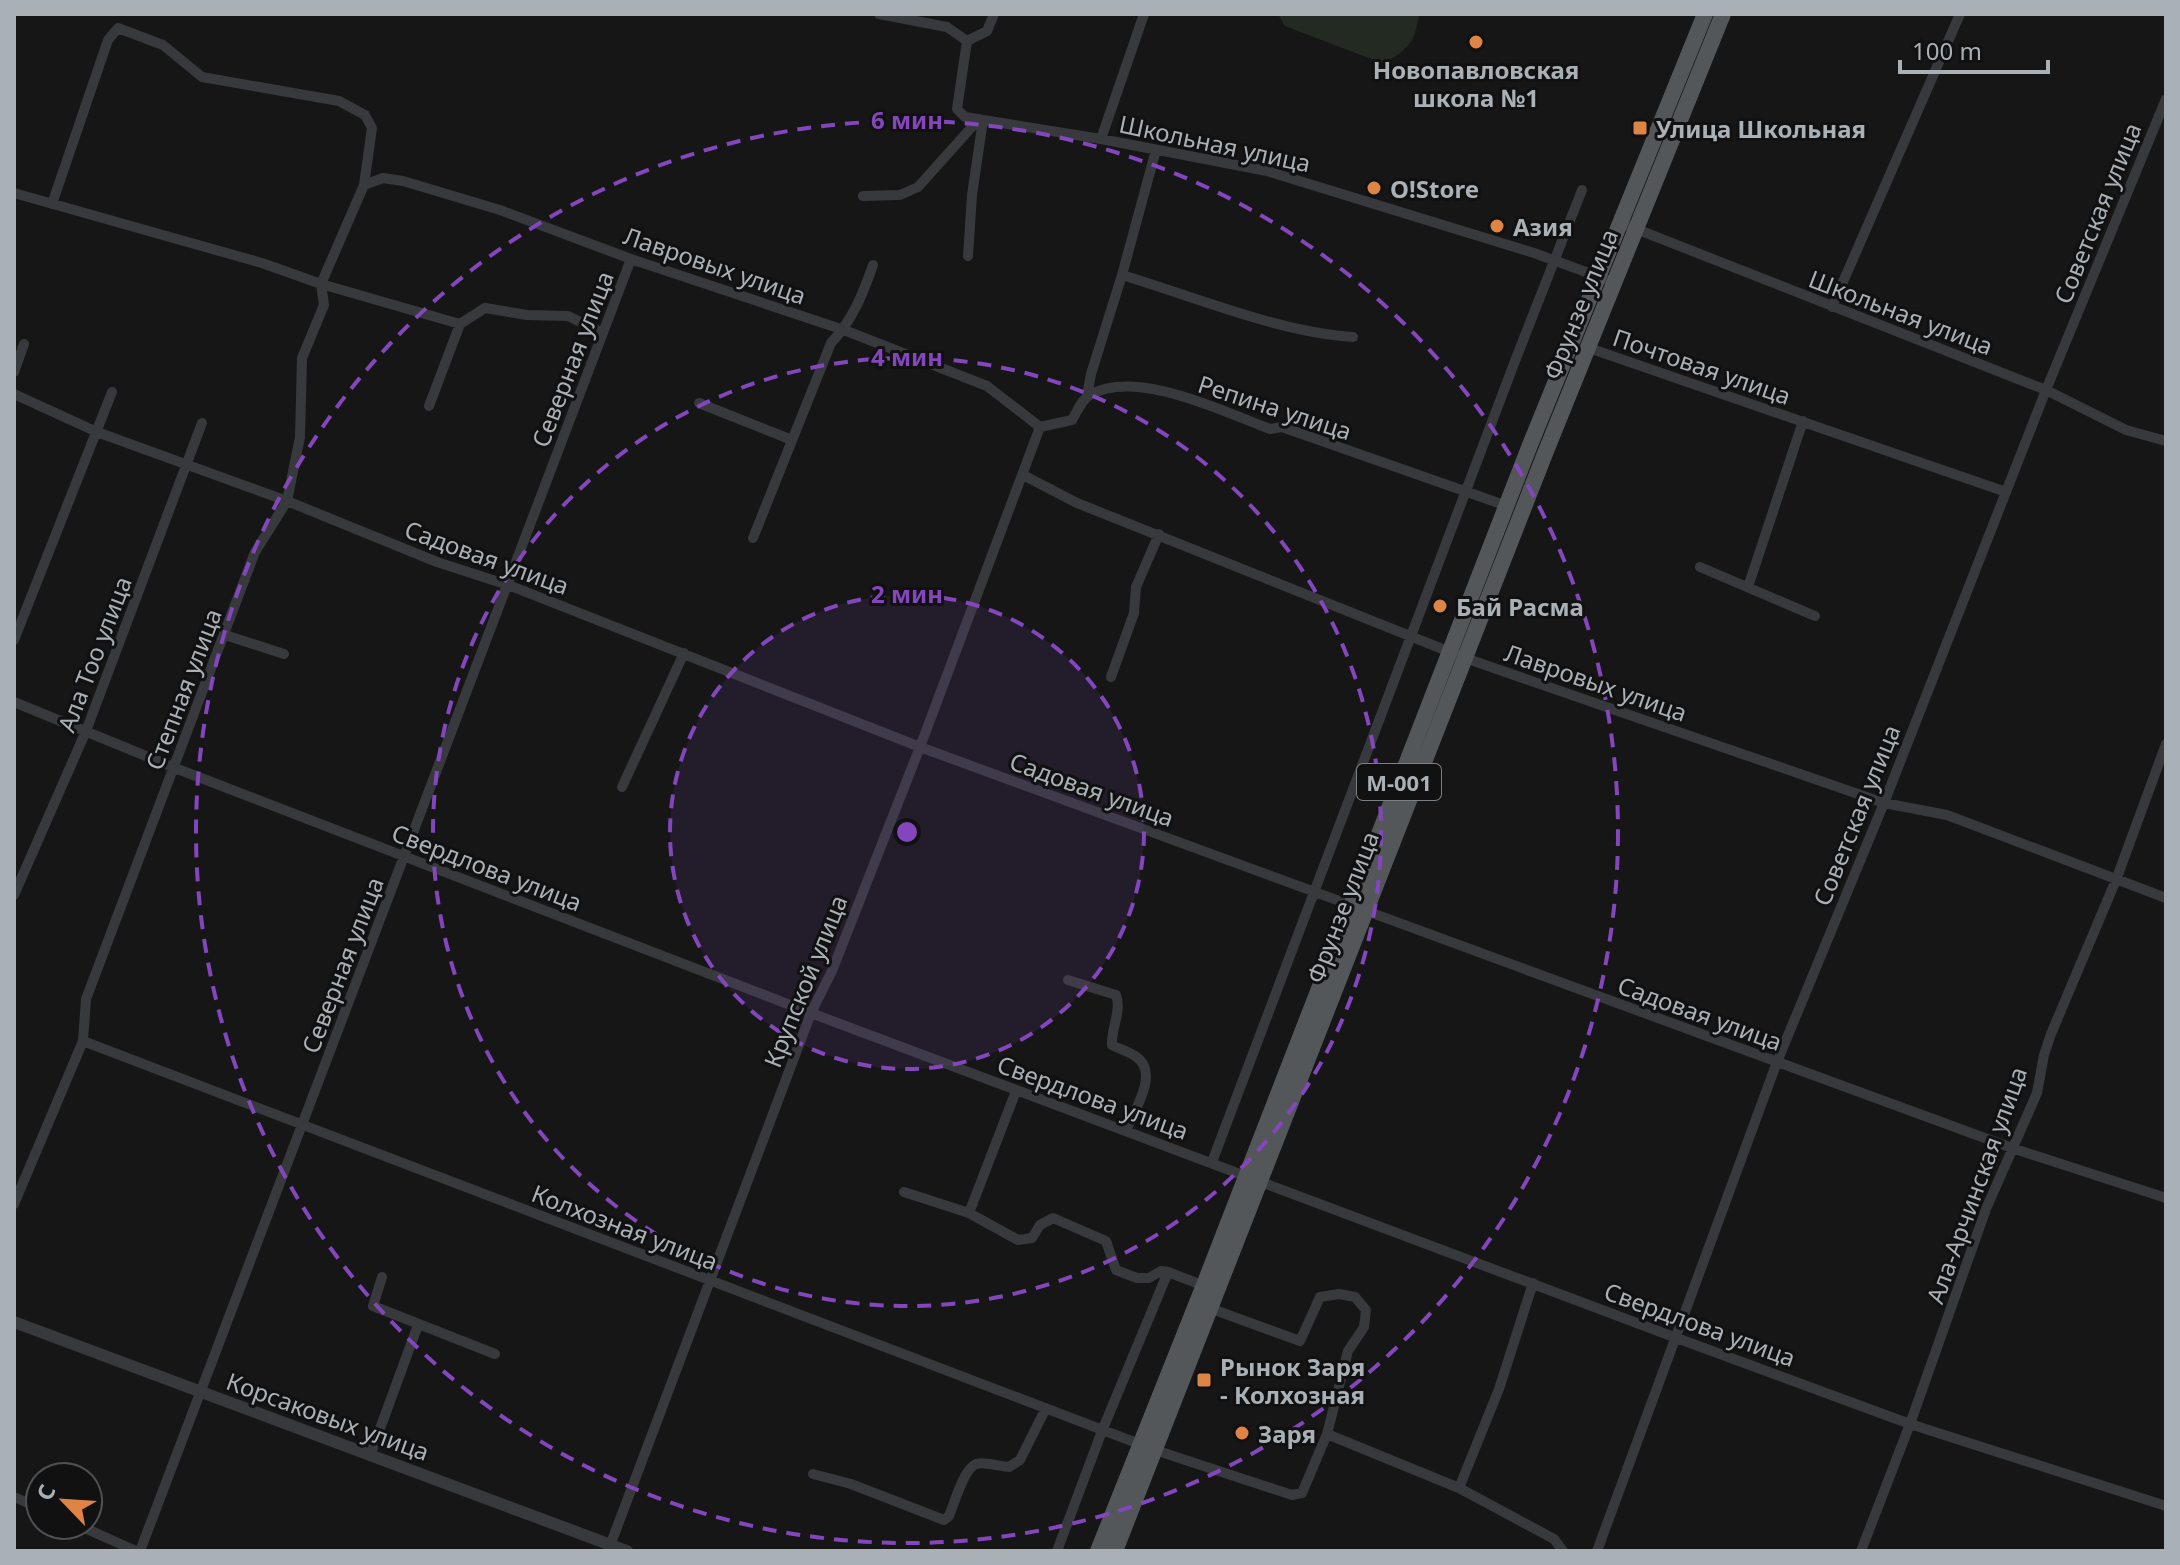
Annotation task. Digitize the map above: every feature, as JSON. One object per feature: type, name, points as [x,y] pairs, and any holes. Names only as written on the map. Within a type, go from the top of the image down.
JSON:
[{"type":"main road","name":"Фрунзе улица","points":[[1115,1551],[1147,1447],[1457,655],[1616,283],[1628,227],[1709,17]]},
{"type":"main road","name":"Фрунзе улица","points":[[1457,655],[1507,506],[1599,276],[1628,227]]},
{"type":"main road","name":"Фрунзе улица","points":[[1098,1551],[1212,1309],[1211,1288]]},
{"type":"street","points":[[879,14],[910,17],[947,27],[967,41]]},
{"type":"street","points":[[967,41],[987,31],[994,14]]},
{"type":"street","points":[[1101,139],[1144,14]]},
{"type":"street","points":[[1832,307],[1960,14]]},
{"type":"street","name":"Степная улица","points":[[14,1204],[83,1041],[86,999],[255,552],[287,501],[300,437],[302,358],[324,305],[321,284],[364,185],[372,128],[365,115],[339,101],[202,77],[163,45],[118,28],[108,40],[52,204]]},
{"type":"street","points":[[967,41],[957,109],[965,117],[981,119]]},
{"type":"street","name":"Советская улица","points":[[1597,1551],[1777,1062],[2166,99]]},
{"type":"street","points":[[863,196],[900,195],[918,187],[981,119]]},
{"type":"street","points":[[968,256],[981,119]]},
{"type":"street","name":"Школьная улица","points":[[981,119],[1267,171],[1556,261],[1616,283]]},
{"type":"street","points":[[1087,396],[1156,150]]},
{"type":"street","name":"Лавровых улица","points":[[364,185],[383,178],[403,181],[500,210],[631,259],[844,330],[987,386],[1040,427]]},
{"type":"street","points":[[1212,1162],[1582,190]]},
{"type":"street","points":[[14,193],[262,263],[321,284],[460,324]]},
{"type":"street","name":"Школьная улица","points":[[1628,227],[2046,390],[2126,430],[2166,441]]},
{"type":"street","name":"Северная улица","points":[[104,1536],[138,1551],[631,259]]},
{"type":"street","points":[[753,538],[831,343],[844,330],[860,301],[873,265]]},
{"type":"street","points":[[1122,275],[1268,320],[1327,335],[1353,337]]},
{"type":"street","points":[[429,406],[460,324],[485,308],[527,315],[568,316],[603,333]]},
{"type":"street","points":[[14,372],[24,344]]},
{"type":"street","name":"Почтовая улица","points":[[1589,348],[2006,492]]},
{"type":"street","name":"Репина улица","points":[[1040,427],[1072,420],[1087,396],[1123,385],[1163,392],[1270,429],[1282,427],[1507,506]]},
{"type":"street","points":[[14,640],[112,392]]},
{"type":"street","name":"Садовая улица","points":[[14,394],[97,432],[287,501],[437,562],[508,585],[920,747],[2012,1148],[2166,1198]]},
{"type":"street","points":[[699,403],[792,440]]},
{"type":"street","name":"Почтовая улица","points":[[1748,587],[1803,421]]},
{"type":"street","name":"Ала Тоо улица","points":[[14,895],[86,731],[202,423]]},
{"type":"street","name":"Крупской улица","points":[[610,1548],[811,1013],[832,971],[920,747],[1040,427]]},
{"type":"street","name":"Лавровых улица","points":[[1023,475],[1077,503],[1457,655],[1884,803],[1947,815],[2166,898]]},
{"type":"street","points":[[1111,677],[1134,613],[1136,587],[1159,534]]},
{"type":"street","points":[[1700,567],[1815,616]]},
{"type":"street","points":[[225,635],[284,654]]},
{"type":"street","points":[[622,787],[684,653]]},
{"type":"street","name":"Свердлова улица","points":[[14,702],[175,768],[811,1013],[1674,1337],[1910,1424],[2166,1506]]},
{"type":"street","name":"Ала-Арчинская улица","points":[[1861,1551],[1910,1424],[1986,1209],[2037,1093],[2051,1034],[2116,880],[2166,744]]},
{"type":"street","points":[[1068,980],[1116,995],[1119,1005],[1111,1031],[1112,1045],[1139,1058],[1147,1069],[1145,1084],[1126,1131]]},
{"type":"street","name":"Колхозная улица","points":[[83,1041],[1102,1431],[1292,1495],[1302,1493],[1327,1434]]},
{"type":"street","points":[[969,1213],[1016,1091]]},
{"type":"street","points":[[904,1192],[969,1213],[1018,1240],[1032,1238],[1040,1225],[1053,1218],[1106,1241],[1116,1270],[1137,1278],[1168,1272],[1211,1288]]},
{"type":"street","points":[[1057,1551],[1102,1431],[1168,1272]]},
{"type":"street","points":[[382,1277],[373,1306],[495,1354]]},
{"type":"street","points":[[1459,1488],[1499,1389],[1533,1283]]},
{"type":"street","points":[[1212,1309],[1300,1341],[1320,1297],[1339,1294],[1355,1297],[1366,1310],[1364,1327],[1348,1351],[1327,1434],[1459,1488],[1554,1539],[1563,1551]]},
{"type":"street","name":"Корсаковых улица","points":[[14,1322],[610,1548],[627,1551]]},
{"type":"street","points":[[370,1456],[418,1325]]},
{"type":"street","points":[[813,1474],[851,1484],[944,1520],[949,1516],[967,1472],[973,1465],[1009,1467],[1020,1460],[1046,1408]]},
{"type":"shaded area","points":[[1278,14],[1419,14],[1409,44],[1384,64],[1285,26]]},
{"type":"place","name":"Новопавловская школа №1","points":[[1476,42]]},
{"type":"place","name":"Улица Школьная","points":[[1640,128]]},
{"type":"place","name":"O!Store","points":[[1374,188]]},
{"type":"place","name":"Азия","points":[[1497,226]]},
{"type":"place","name":"Бай Расма","points":[[1440,606]]},
{"type":"place","name":"Рынок Заря - Колхозная","points":[[1204,1380]]},
{"type":"place","name":"Заря","points":[[1242,1433]]}]
